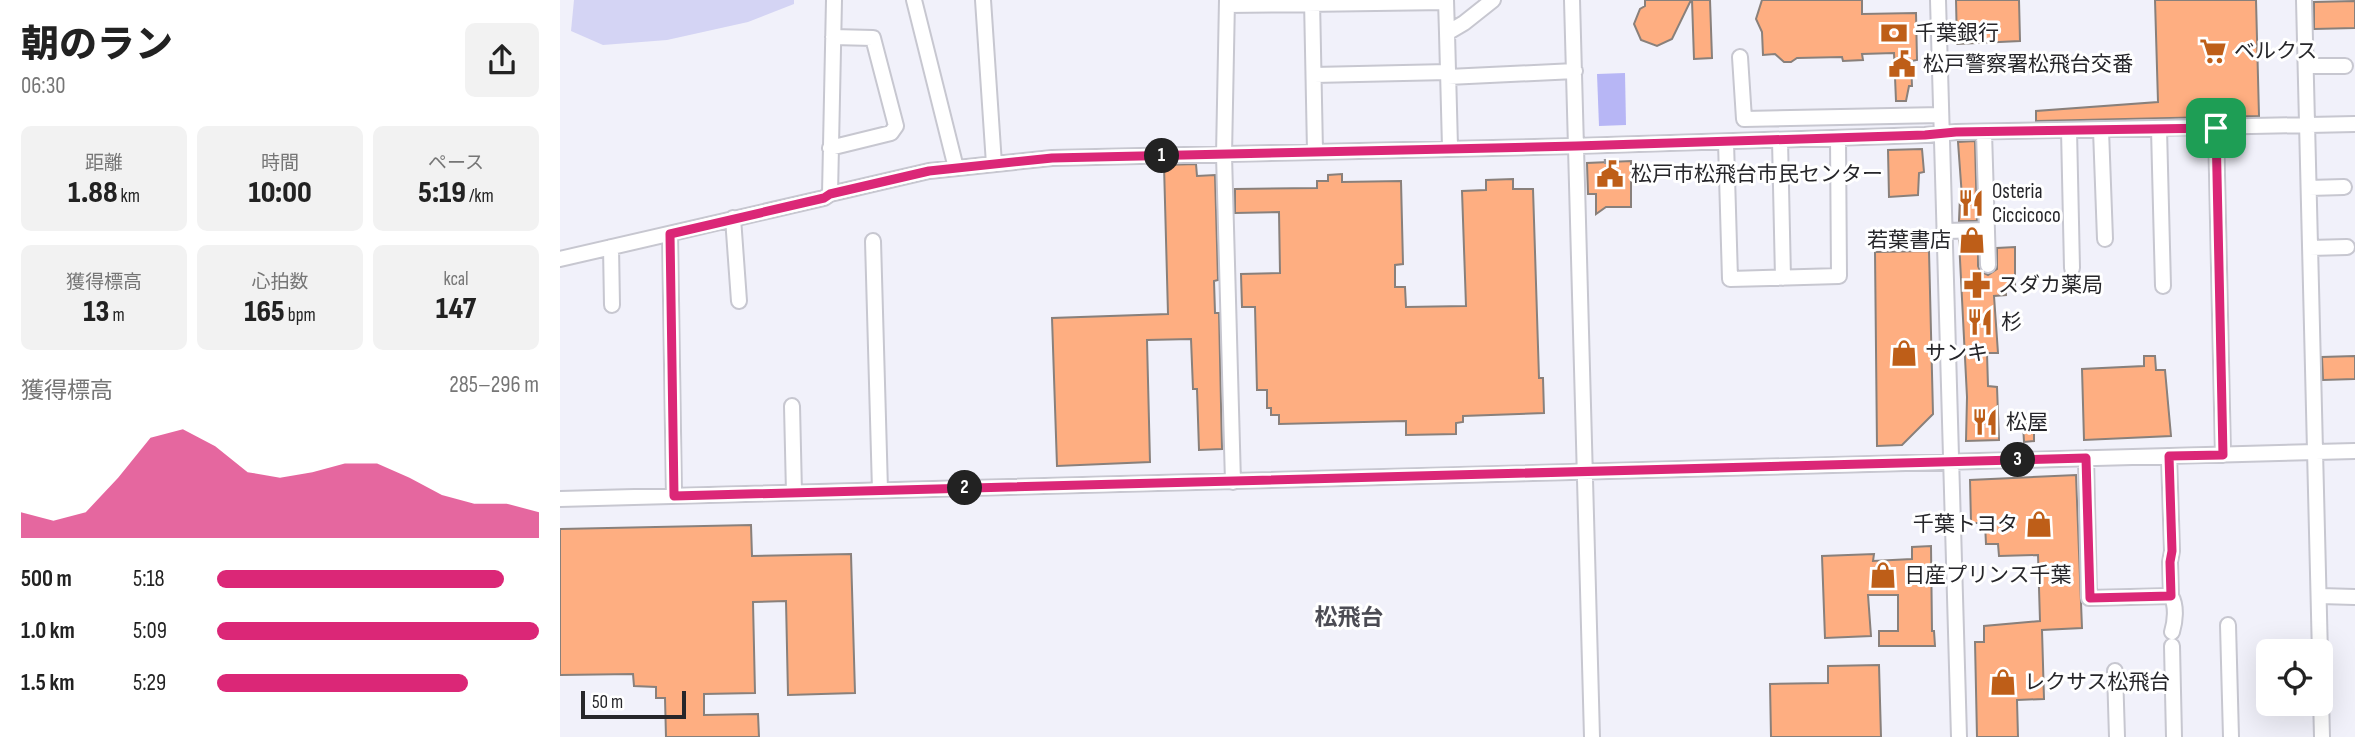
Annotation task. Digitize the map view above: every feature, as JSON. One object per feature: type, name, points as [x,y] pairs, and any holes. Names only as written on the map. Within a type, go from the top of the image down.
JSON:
[{"type":"street","points":[[830,194],[834,0]]},
{"type":"street","points":[[914,0],[956,168]]},
{"type":"street","points":[[983,0],[994,164]]},
{"type":"street","points":[[1447,33],[1493,0]]},
{"type":"street","points":[[1572,0],[1592,737]]},
{"type":"street","points":[[1938,0],[1959,737]]},
{"type":"street","points":[[2304,0],[2322,737]]},
{"type":"street","points":[[1233,482],[1224,155],[1227,2],[1446,1],[1450,147]]},
{"type":"street","points":[[1312,2],[1315,151]]},
{"type":"street","points":[[830,148],[891,133],[896,126],[873,38],[833,37]]},
{"type":"street","points":[[1740,58],[1744,119],[1941,115]]},
{"type":"street","points":[[2306,66],[2345,66]]},
{"type":"street","points":[[1314,75],[1574,71]]},
{"type":"street","points":[[560,259],[929,171],[1052,158],[2355,124]]},
{"type":"street","points":[[2216,128],[2223,455]]},
{"type":"street","points":[[2159,129],[2163,286]]},
{"type":"street","points":[[2101,130],[2105,239]]},
{"type":"street","points":[[2069,131],[2072,268]]},
{"type":"street","points":[[1984,132],[1988,265]]},
{"type":"street","points":[[1726,142],[1730,279],[1783,278],[1839,276],[1838,138]]},
{"type":"street","points":[[1780,140],[1783,278]]},
{"type":"street","points":[[2309,188],[2344,187]]},
{"type":"street","points":[[733,218],[739,300]]},
{"type":"street","points":[[1945,231],[1987,230]]},
{"type":"street","points":[[670,234],[674,496]]},
{"type":"street","points":[[873,241],[880,490]]},
{"type":"street","points":[[611,247],[612,305]]},
{"type":"street","points":[[2310,248],[2347,247]]},
{"type":"street","points":[[792,407],[793,493]]},
{"type":"street","points":[[560,499],[2355,451]]},
{"type":"street","points":[[2169,456],[2171,596],[2174,601],[2174,737]]},
{"type":"street","points":[[2086,458],[2090,598],[2171,596]]},
{"type":"street","points":[[2320,596],[2355,597]]},
{"type":"street","points":[[2228,625],[2231,737]]},
{"type":"street","points":[[2115,671],[2117,737]]},
{"type":"shaded area","points":[[574,0],[794,0],[794,4],[748,22],[667,40],[603,45],[571,31]]},
{"type":"water","points":[[1625,73],[1626,125],[1599,126],[1597,74]]},
{"type":"building","points":[[1645,0],[1691,0],[1672,39],[1657,46],[1641,40],[1634,24],[1640,9],[1645,6]]},
{"type":"building","points":[[1692,0],[1710,0],[1712,58],[1694,59]]},
{"type":"building","points":[[1762,0],[1862,0],[1862,14],[1916,13],[1917,60],[1911,61],[1912,86],[1909,86],[1906,101],[1896,101],[1894,53],[1862,54],[1863,60],[1843,61],[1842,57],[1797,58],[1791,62],[1784,62],[1775,54],[1763,55],[1762,32],[1756,19]]},
{"type":"building","points":[[1956,0],[2019,0],[2020,41],[1957,44]]},
{"type":"building","points":[[2155,0],[2256,0],[2259,116],[2036,121],[2036,111],[2158,102]]},
{"type":"building","points":[[2355,1],[2355,28],[2314,29],[2314,2]]},
{"type":"building","points":[[1975,141],[1977,221],[1959,221],[1962,197],[1958,142]]},
{"type":"building","points":[[1922,149],[1924,172],[1919,173],[1918,195],[1889,197],[1888,150]]},
{"type":"building","points":[[1631,161],[1631,207],[1606,207],[1596,214],[1596,194],[1588,194],[1587,163]]},
{"type":"building","points":[[1196,164],[1197,176],[1215,175],[1218,280],[1214,281],[1215,313],[1219,313],[1222,449],[1199,450],[1197,389],[1193,389],[1191,339],[1147,340],[1150,462],[1057,466],[1052,318],[1168,314],[1164,165]]},
{"type":"building","points":[[1342,174],[1342,182],[1401,181],[1403,264],[1395,265],[1395,287],[1405,287],[1406,307],[1466,306],[1462,191],[1486,190],[1486,180],[1513,179],[1513,189],[1533,189],[1539,378],[1543,378],[1544,413],[1463,416],[1463,422],[1456,423],[1456,434],[1406,435],[1406,421],[1279,424],[1279,415],[1271,415],[1271,408],[1267,408],[1267,390],[1257,390],[1255,307],[1242,307],[1241,274],[1280,273],[1279,212],[1235,213],[1235,189],[1317,188],[1317,181],[1328,181],[1328,175]]},
{"type":"building","points":[[1959,240],[1978,240],[1978,266],[1980,271],[1988,275],[1997,269],[1997,248],[2015,247],[2015,286],[2006,287],[2006,295],[1994,296],[1998,353],[1987,353],[1988,386],[1997,387],[1999,440],[1966,441],[1967,397]]},
{"type":"building","points":[[1929,251],[1933,414],[1902,445],[1877,446],[1875,252]]},
{"type":"building","points":[[2144,356],[2155,356],[2156,370],[2165,370],[2171,436],[2084,440],[2082,369],[2144,366]]},
{"type":"building","points":[[2355,356],[2355,379],[2323,380],[2322,357]]},
{"type":"building","points":[[2023,424],[2034,424],[2034,441],[2024,442]]},
{"type":"building","points":[[2076,475],[2082,628],[2042,630],[2044,699],[2017,700],[2018,737],[1977,737],[1975,642],[1984,642],[1984,626],[2040,621],[2038,555],[1999,556],[1998,544],[1986,544],[1985,523],[1971,523],[1970,480]]},
{"type":"building","points":[[751,525],[752,556],[851,554],[855,693],[788,695],[786,601],[753,602],[755,693],[704,694],[704,715],[758,714],[759,737],[666,737],[665,698],[656,698],[656,687],[634,686],[633,674],[560,675],[560,529]]},
{"type":"building","points":[[1931,546],[1932,631],[1935,646],[1879,646],[1879,631],[1898,631],[1898,595],[1868,595],[1871,636],[1825,638],[1822,556],[1874,554],[1873,561],[1912,559],[1912,547]]},
{"type":"building","points":[[1879,665],[1881,737],[1771,737],[1770,684],[1828,683],[1828,666]]},
{"type":"place","name":"千葉銀行","points":[[1894,33]]},
{"type":"place","name":"ベルクス","points":[[2213,51]]},
{"type":"place","name":"松戸警察署松飛台交番","points":[[1902,64]]},
{"type":"place","name":"松戸市松飛台市民センター","points":[[1610,174]]},
{"type":"place","name":"Osteria Ciccicoco","points":[[1971,203]]},
{"type":"place","name":"若葉書店","points":[[1972,240]]},
{"type":"place","name":"スダカ薬局","points":[[1977,285]]},
{"type":"place","name":"杉","points":[[1980,322]]},
{"type":"place","name":"サンキ","points":[[1904,353]]},
{"type":"place","name":"松屋","points":[[1985,422]]},
{"type":"place","name":"千葉トヨタ","points":[[2039,524]]},
{"type":"place","name":"日産プリンス千葉","points":[[1883,575]]},
{"type":"place","name":"レクサス松飛台","points":[[2003,682]]},
{"type":"district","name":"松飛台","points":[[1349,617]]},
{"type":"route","points":[[2216,128],[2223,455],[2169,456],[2171,596],[2090,598],[2086,458],[674,496],[670,234],[824,198],[830,194],[929,171],[1052,158],[1726,142],[1956,132],[2216,128]]}]
